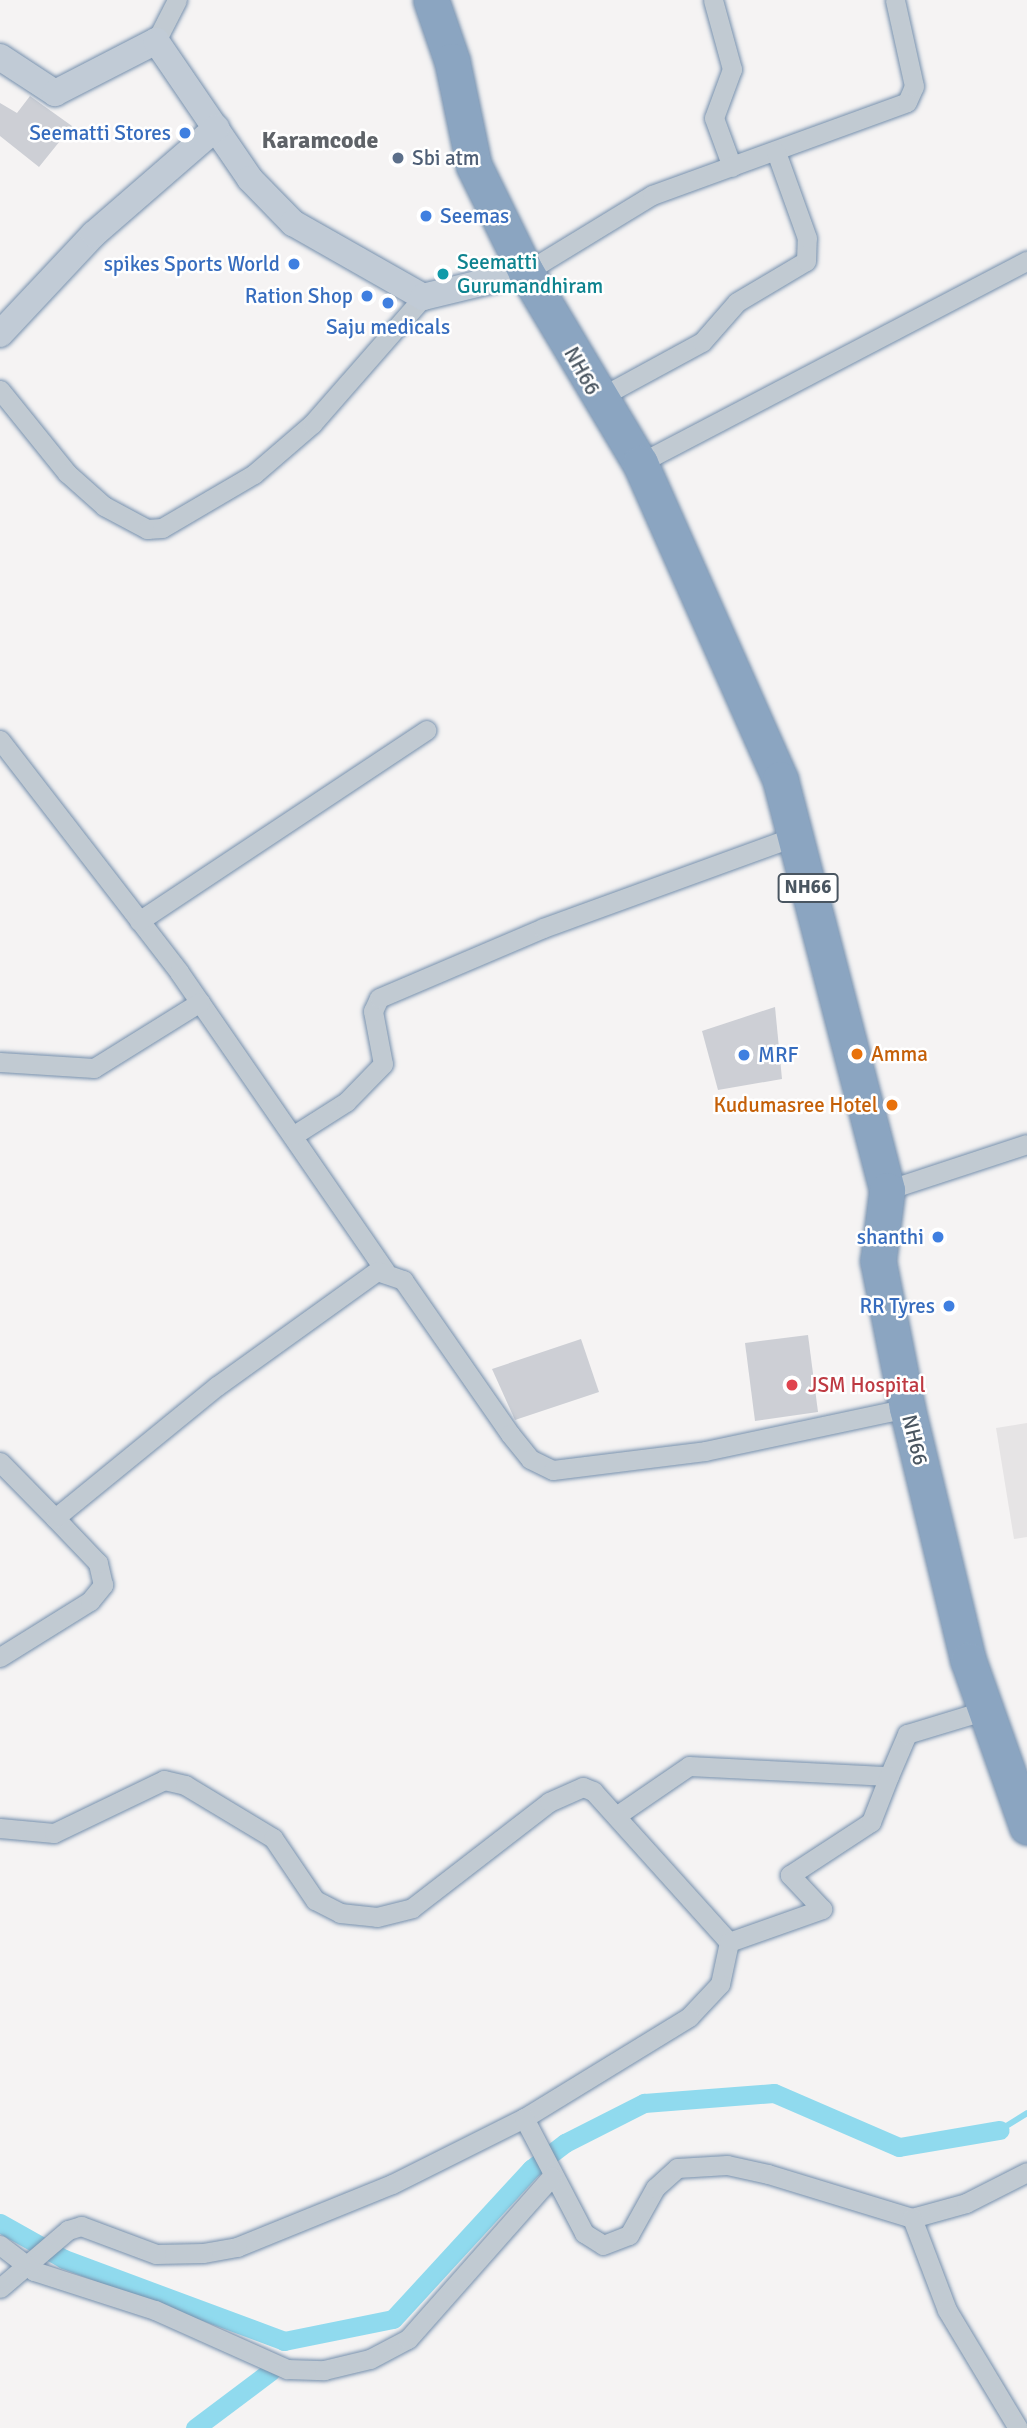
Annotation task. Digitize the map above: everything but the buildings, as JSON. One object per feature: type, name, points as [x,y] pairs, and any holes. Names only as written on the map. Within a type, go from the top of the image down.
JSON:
[{"type":"highway","name":"NH66","points":[[431,0],[452,61],[474,166],[526,272],[597,399],[640,463],[740,681],[796,836],[887,1190],[878,1261],[907,1408],[986,1710],[1027,1827]]},
{"type":"street","points":[[0,57],[55,93],[156,41],[177,0]]},
{"type":"street","points":[[713,0],[732,69],[714,118],[732,167]]},
{"type":"street","points":[[0,390],[67,473],[104,506],[147,529],[162,528],[254,474],[302,432],[423,297],[526,272],[652,195],[894,110],[913,95],[895,0]]},
{"type":"street","points":[[156,41],[250,179],[293,223],[423,297]]},
{"type":"street","points":[[0,334],[94,234],[216,128]]},
{"type":"street","points":[[597,399],[702,342],[737,302],[806,261],[807,238],[776,152]]},
{"type":"street","points":[[640,463],[1027,261]]},
{"type":"street","points":[[139,921],[426,730]]},
{"type":"street","points":[[0,740],[200,1002],[385,1270],[419,1301],[516,1443],[553,1470],[705,1451],[907,1408]]},
{"type":"street","points":[[294,1135],[346,1102],[383,1064],[373,1011],[379,998],[544,928],[796,836]]},
{"type":"street","points":[[0,1062],[94,1068],[200,1002]]},
{"type":"street","points":[[887,1190],[1027,1144]]},
{"type":"street","points":[[55,1518],[217,1386],[361,1280],[385,1270]]},
{"type":"street","points":[[0,1462],[98,1563],[103,1585],[90,1601],[0,1657]]},
{"type":"street","points":[[729,1942],[772,1922],[822,1909],[790,1875],[871,1822],[908,1734],[986,1710]]},
{"type":"street","points":[[616,1816],[689,1766],[889,1776]]},
{"type":"street","points":[[0,1828],[54,1833],[164,1780],[273,1838],[316,1900],[340,1913],[377,1917],[412,1908],[571,1790],[593,1791],[729,1942]]},
{"type":"street","points":[[0,2288],[57,2236],[81,2226],[156,2254],[237,2246],[392,2185],[524,2118],[689,2017],[720,1984],[729,1942]]},
{"type":"street","points":[[524,2118],[584,2233],[603,2245],[629,2235],[655,2188],[677,2168],[754,2171],[912,2218],[966,2203],[1027,2172]]},
{"type":"street","points":[[0,2245],[27,2265],[222,2336],[288,2369],[346,2366],[408,2339],[551,2172]]},
{"type":"street","points":[[912,2218],[947,2310],[1018,2428]]},
{"type":"shaded area","points":[[1027,1423],[1027,1537],[1014,1539],[996,1428]]},
{"type":"waterway","points":[[0,2223],[64,2259],[284,2341],[393,2319],[531,2169],[565,2143],[644,2103],[774,2093],[899,2147],[1000,2130]]},
{"type":"waterway","points":[[1000,2130],[1027,2113]]},
{"type":"waterway","points":[[195,2428],[271,2371]]},
{"type":"place","name":"Seematti Stores","points":[[185,133]]},
{"type":"place","name":"Sbi atm","points":[[398,158]]},
{"type":"place","name":"Seemas","points":[[426,216]]},
{"type":"place","name":"spikes Sports World","points":[[294,264]]},
{"type":"place","name":"Seematti Gurumandhiram","points":[[443,274]]},
{"type":"place","name":"Ration Shop","points":[[367,296]]},
{"type":"place","name":"Saju medicals","points":[[388,303]]},
{"type":"place","name":"Amma","points":[[857,1054]]},
{"type":"place","name":"MRF","points":[[744,1055]]},
{"type":"place","name":"Kudumasree Hotel","points":[[892,1105]]},
{"type":"place","name":"shanthi","points":[[938,1237]]},
{"type":"place","name":"RR Tyres","points":[[949,1306]]},
{"type":"place","name":"JSM Hospital","points":[[792,1385]]},
{"type":"district","name":"Karamcode","points":[[320,141]]}]
